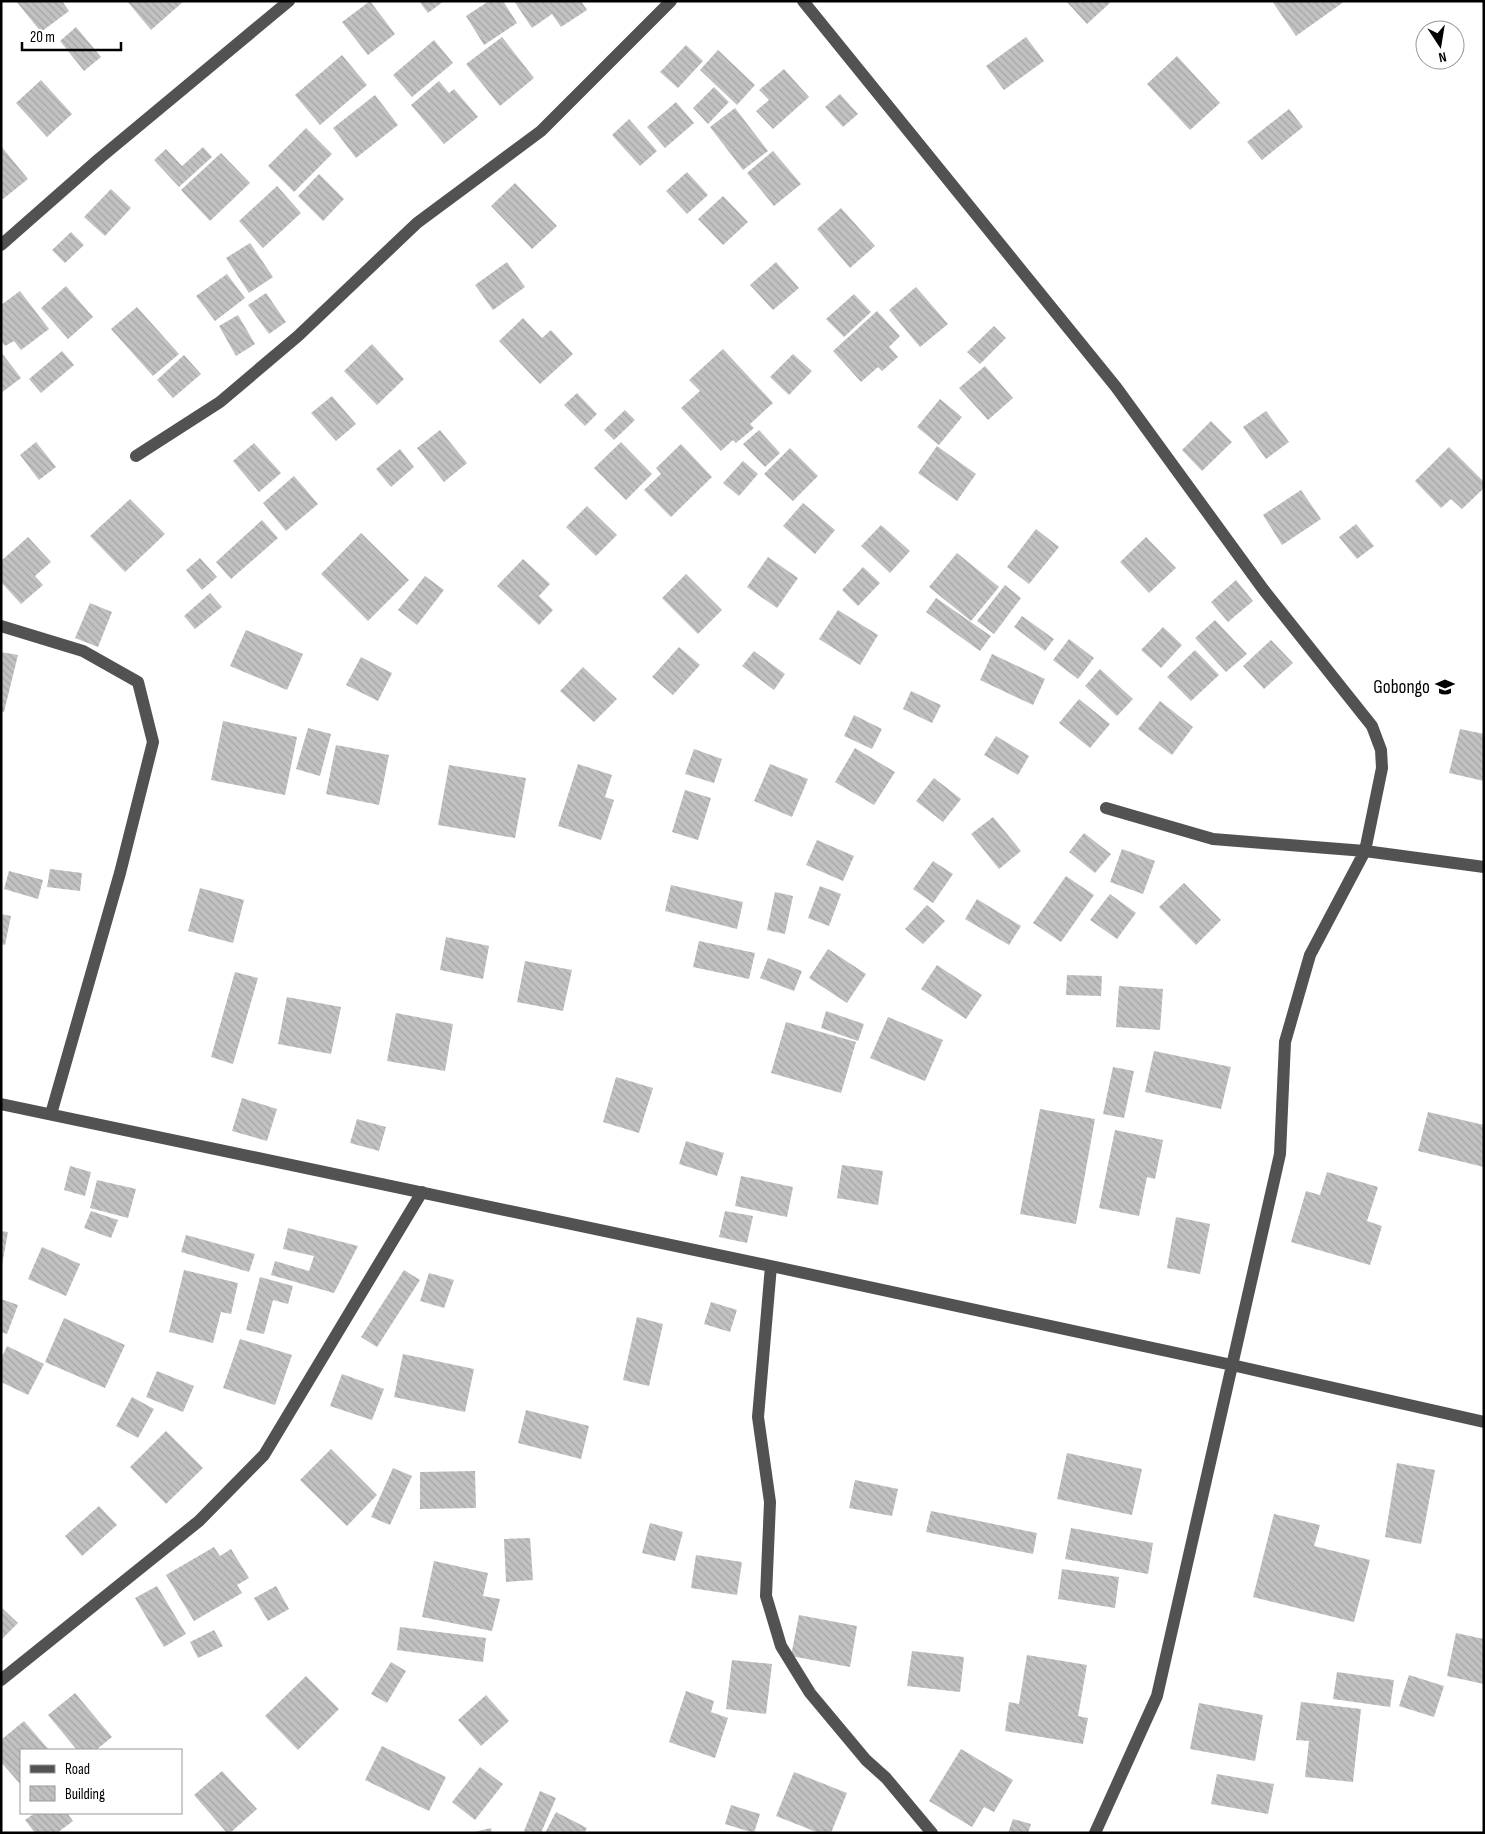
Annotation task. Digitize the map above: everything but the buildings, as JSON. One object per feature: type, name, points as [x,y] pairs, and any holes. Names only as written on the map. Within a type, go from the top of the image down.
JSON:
[{"type":"street","points":[[1,246],[100,158],[289,1]]},
{"type":"street","points":[[136,456],[220,402],[298,336],[417,223],[541,131],[672,1]]},
{"type":"street","points":[[803,1],[1116,387],[1263,589],[1372,726],[1381,750],[1382,768],[1365,851],[1310,955],[1285,1042],[1280,1154],[1157,1696],[1095,1833]]},
{"type":"street","points":[[1,626],[83,651],[138,682],[153,742],[120,872],[50,1114]]},
{"type":"street","points":[[1106,808],[1212,839],[1365,851],[1484,867]]},
{"type":"street","points":[[1,1104],[771,1266],[1232,1365],[1484,1422]]},
{"type":"street","points":[[1,1680],[199,1521],[264,1455],[422,1192]]},
{"type":"street","points":[[771,1266],[758,1417],[770,1502],[766,1596],[781,1646],[810,1694],[866,1760],[886,1778],[932,1833]]},
{"type":"place","name":"Gobongo","points":[[1445,687]]}]
